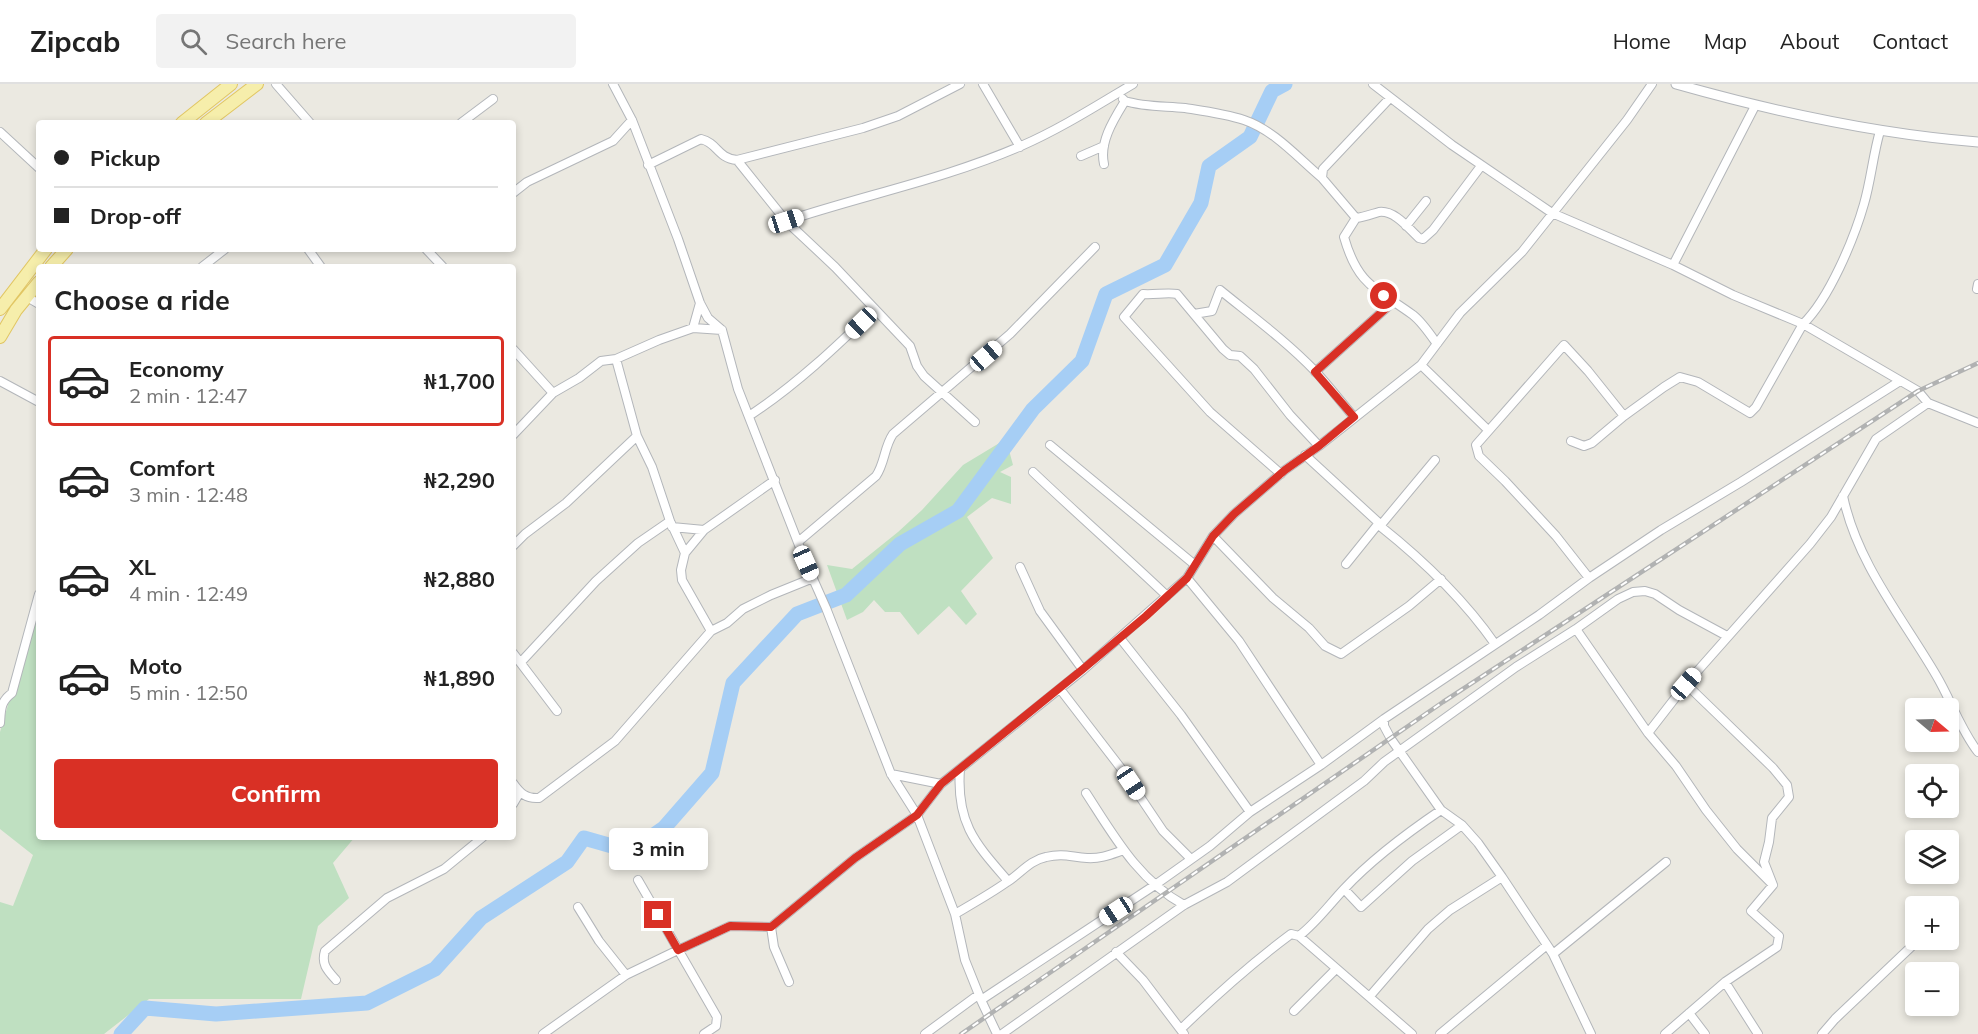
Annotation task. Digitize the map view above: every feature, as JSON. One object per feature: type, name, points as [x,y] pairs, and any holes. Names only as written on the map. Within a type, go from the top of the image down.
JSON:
[{"type":"main road","points":[[186,120],[231,84]]},
{"type":"main road","points":[[210,120],[257,84]]},
{"type":"main road","points":[[0,309],[44,252]]},
{"type":"main road","points":[[54,264],[64,252]]},
{"type":"main road","points":[[0,337],[36,286]]},
{"type":"street","points":[[276,84],[307,120]]},
{"type":"street","points":[[613,84],[632,120],[700,303],[708,318],[722,330],[738,389],[891,774],[917,815],[955,914],[965,960],[979,997],[998,1034]]},
{"type":"street","points":[[648,165],[701,139],[712,144],[723,157],[736,160],[862,128],[898,116],[960,84]]},
{"type":"street","points":[[983,84],[1020,147]]},
{"type":"street","points":[[786,221],[970,166],[1020,147],[1056,130],[1133,84]]},
{"type":"street","points":[[1373,84],[1452,146],[1552,213],[1803,324],[1918,391],[1928,403],[1978,423]]},
{"type":"street","points":[[548,1033],[626,975],[678,950],[730,926],[771,927],[855,858],[917,815],[941,784],[1060,689],[1187,578],[1213,536],[1234,514],[1421,364],[1460,313],[1522,252],[1627,120],[1652,84]]},
{"type":"street","points":[[1676,84],[1755,106],[1880,131],[1978,142]]},
{"type":"street","points":[[1118,93],[1125,101],[1135,104],[1197,110],[1255,124],[1279,141],[1322,178],[1356,218]]},
{"type":"street","points":[[1322,178],[1323,169],[1390,98]]},
{"type":"street","points":[[465,120],[493,99]]},
{"type":"street","points":[[1104,164],[1104,146],[1114,118],[1125,101]]},
{"type":"street","points":[[1673,265],[1755,106]]},
{"type":"street","points":[[516,190],[526,182],[613,141],[632,120]]},
{"type":"street","points":[[1571,441],[1584,446],[1592,443],[1624,416],[1680,377],[1698,382],[1750,413],[1803,324],[1815,313],[1834,278],[1864,204],[1880,131]]},
{"type":"street","points":[[0,132],[36,165]]},
{"type":"street","points":[[1081,156],[1104,146]]},
{"type":"street","points":[[736,160],[786,221],[910,346],[917,366],[924,375],[975,422]]},
{"type":"street","points":[[1437,344],[1415,316],[1393,302],[1361,276],[1352,263],[1344,237],[1356,218],[1382,212],[1397,218],[1423,239],[1428,236],[1481,165]]},
{"type":"street","points":[[1406,226],[1426,201]]},
{"type":"street","points":[[798,542],[876,476],[883,462],[887,443],[893,434],[1010,334],[1095,247]]},
{"type":"street","points":[[206,264],[221,252]]},
{"type":"street","points":[[1194,314],[1212,311],[1220,290],[1265,326],[1315,372],[1354,417]]},
{"type":"street","points":[[1281,474],[1210,412],[1124,317],[1143,294],[1162,295],[1170,292],[1178,294],[1223,349],[1230,355],[1240,356],[1254,369],[1290,415],[1319,446]]},
{"type":"street","points":[[27,297],[36,302]]},
{"type":"street","points":[[1315,372],[1393,302]]},
{"type":"street","points":[[693,328],[700,303]]},
{"type":"street","points":[[749,416],[777,398],[822,360],[875,309]]},
{"type":"street","points":[[516,432],[553,393],[579,378],[601,361],[616,359],[693,328],[722,330]]},
{"type":"street","points":[[1589,578],[1556,536],[1479,456],[1476,445],[1564,345],[1624,416]]},
{"type":"street","points":[[516,352],[553,393]]},
{"type":"street","points":[[616,359],[637,436],[652,467],[671,524],[685,553]]},
{"type":"street","points":[[1421,364],[1488,430]]},
{"type":"street","points":[[0,381],[36,400]]},
{"type":"street","points":[[925,1034],[1155,885],[1250,812],[1539,615],[1589,578],[1661,530],[1900,381]]},
{"type":"street","points":[[1648,733],[1686,684],[1810,544],[1831,517],[1876,439],[1928,403]]},
{"type":"street","points":[[516,543],[566,503],[637,436]]},
{"type":"street","points":[[1050,445],[1196,565]]},
{"type":"street","points":[[1305,455],[1379,525],[1413,552],[1441,579],[1475,615],[1495,644]]},
{"type":"street","points":[[1346,564],[1435,460]]},
{"type":"street","points":[[1033,472],[1090,526],[1120,550],[1167,596]]},
{"type":"street","points":[[711,631],[682,580],[681,570],[685,553],[704,530],[775,480]]},
{"type":"street","points":[[1843,496],[1848,520],[1861,552],[1929,663],[1969,740],[1978,752]]},
{"type":"street","points":[[1831,517],[1848,520]]},
{"type":"street","points":[[521,662],[596,581],[638,543],[671,524],[704,530]]},
{"type":"street","points":[[1213,536],[1273,598],[1309,628],[1325,646],[1341,654],[1410,606],[1441,579]]},
{"type":"street","points":[[1020,567],[1040,611],[1083,669]]},
{"type":"street","points":[[516,787],[530,799],[539,798],[615,741],[711,631],[728,622],[744,609],[813,578]]},
{"type":"street","points":[[1187,578],[1239,641],[1321,765]]},
{"type":"street","points":[[1002,1034],[1184,905],[1227,882],[1516,667],[1618,599],[1633,592],[1645,591],[1655,594],[1727,636]]},
{"type":"street","points":[[0,723],[1,706],[5,698],[12,693],[36,605]]},
{"type":"street","points":[[1576,629],[1648,733],[1676,766],[1706,810],[1737,849],[1773,885]]},
{"type":"street","points":[[1120,638],[1181,715],[1250,812]]},
{"type":"street","points":[[516,656],[557,711]]},
{"type":"street","points":[[1686,684],[1752,746],[1787,785],[1789,797],[1772,818],[1764,862],[1773,885]]},
{"type":"street","points":[[1060,689],[1120,767],[1163,831],[1191,859]]},
{"type":"street","points":[[1384,719],[1384,726],[1390,739],[1441,810],[1461,825],[1478,843],[1553,954],[1591,1034]]},
{"type":"street","points":[[960,770],[958,793],[963,816],[980,849],[1008,881]]},
{"type":"street","points":[[891,774],[941,784]]},
{"type":"street","points":[[516,799],[520,792]]},
{"type":"street","points":[[1086,793],[1133,863],[1164,894],[1184,905]]},
{"type":"street","points":[[1299,936],[1368,866],[1441,810]]},
{"type":"street","points":[[1344,889],[1361,907],[1412,861],[1461,825]]},
{"type":"street","points":[[336,980],[324,966],[325,951],[387,898],[444,869],[479,840]]},
{"type":"street","points":[[955,914],[1008,881],[1035,860],[1046,856],[1069,854],[1096,858],[1124,850]]},
{"type":"street","points":[[1553,954],[1666,862]]},
{"type":"street","points":[[1370,996],[1428,929],[1450,910],[1502,877]]},
{"type":"street","points":[[638,880],[717,1017],[716,1026],[704,1034]]},
{"type":"street","points":[[1665,1034],[1725,982],[1777,947],[1779,936],[1751,911],[1773,885]]},
{"type":"street","points":[[578,907],[599,941],[626,975]]},
{"type":"street","points":[[771,927],[774,948],[789,982]]},
{"type":"street","points":[[1116,952],[1143,980],[1182,1031],[1235,977],[1291,934],[1299,936],[1412,1034]]},
{"type":"street","points":[[1440,1034],[1547,945]]},
{"type":"street","points":[[1822,1034],[1908,950]]},
{"type":"street","points":[[1294,1011],[1336,969]]},
{"type":"street","points":[[1725,982],[1758,1034]]},
{"type":"street","points":[[1689,1013],[1705,1034]]},
{"type":"green space","points":[[1006,439],[1013,465],[1000,472],[1011,477],[1011,504],[992,498],[967,517],[993,558],[961,591],[977,614],[966,625],[949,606],[918,635],[900,612],[885,612],[874,600],[863,612],[847,620],[827,565],[852,569],[922,510],[963,465]]},
{"type":"green space","points":[[36,610],[36,840],[352,840],[333,863],[349,898],[318,926],[301,999],[149,999],[104,1034],[0,1034],[0,902],[13,906],[33,855],[0,829],[0,732]]},
{"type":"waterway","points":[[121,1034],[145,1008],[216,1014],[367,1003],[435,969],[481,918],[567,862],[584,838],[619,848],[641,844],[664,828],[712,773],[733,683],[797,614],[846,595],[900,544],[958,511],[1033,409],[1082,361],[1106,294],[1165,265],[1201,203],[1209,166],[1250,137],[1272,91],[1285,84]]},
{"type":"railway","points":[[961,1034],[1443,702],[1918,391],[1978,363]]},
{"type":"route","points":[[658,915],[678,950],[730,926],[771,927],[855,858],[917,815],[941,784],[1083,669],[1187,578],[1213,536],[1234,514],[1285,470],[1354,417],[1315,372],[1393,302],[1384,296]]}]
